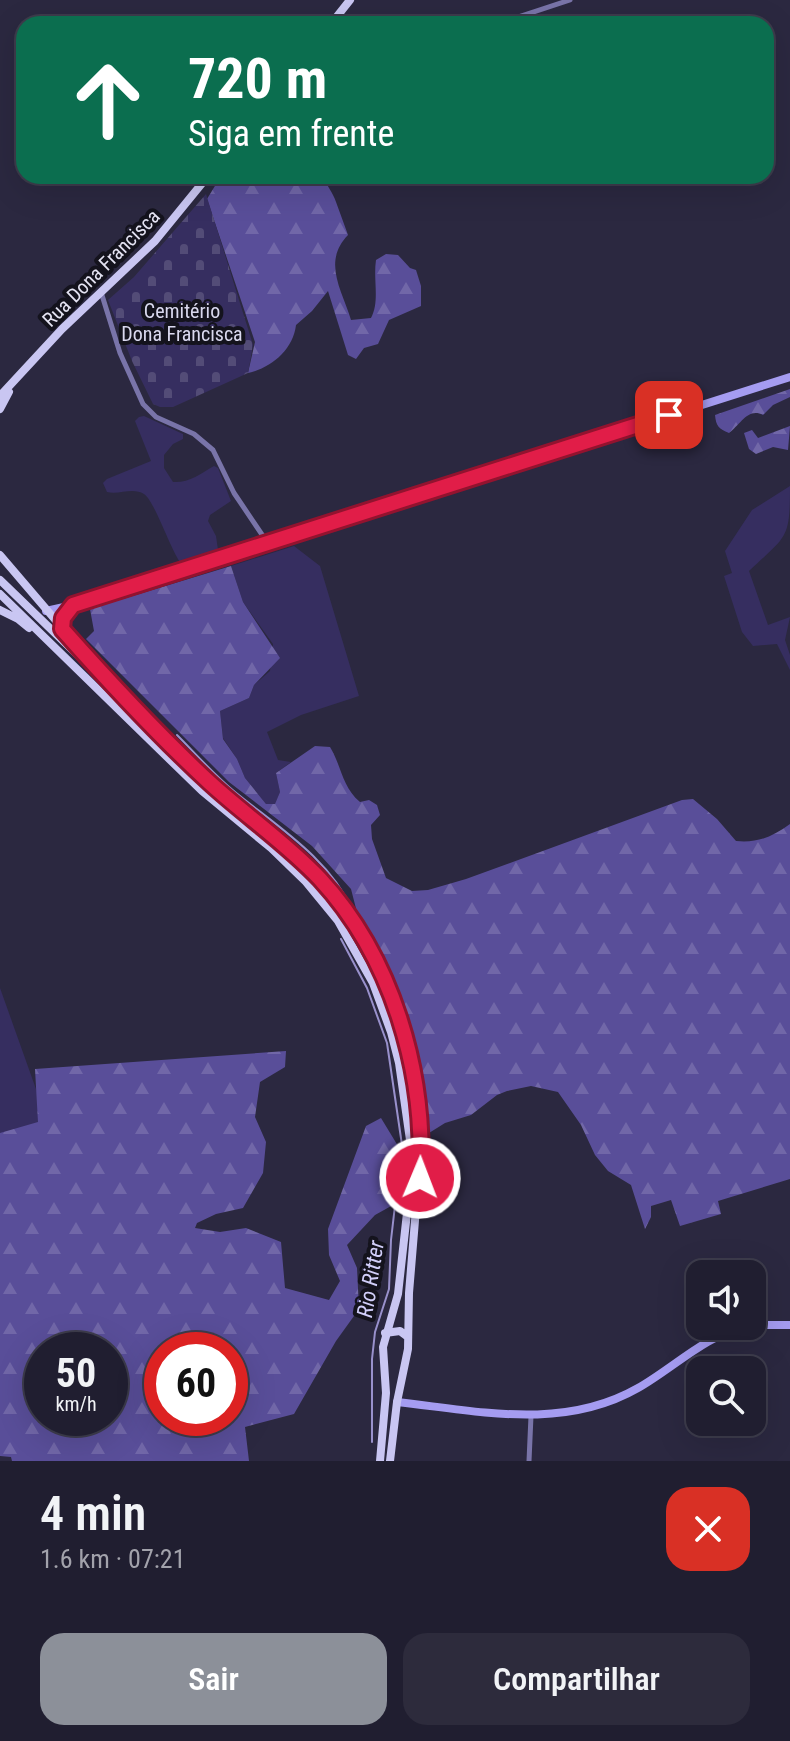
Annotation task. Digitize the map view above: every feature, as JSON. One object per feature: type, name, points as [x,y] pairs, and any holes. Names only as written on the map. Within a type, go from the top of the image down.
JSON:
[{"type":"main road","name":"Rua Dona Francisca","points":[[0,396],[52,340],[155,241],[201,184]]},
{"type":"main road","points":[[46,611],[790,377]]},
{"type":"main road","name":"Rua Dona Francisca","points":[[0,409],[15,381]]},
{"type":"main road","points":[[0,555],[111,685]]},
{"type":"main road","points":[[0,580],[210,783],[320,879],[352,920],[381,973],[404,1036],[420,1130],[420,1178],[406,1362],[397,1402],[390,1461]]},
{"type":"main road","points":[[0,594],[202,791],[271,848],[306,882],[338,921],[373,983],[399,1063],[411,1147],[398,1294],[385,1333],[382,1355],[386,1393],[380,1461]]},
{"type":"main road","points":[[62,629],[63,618],[73,605]]},
{"type":"main road","points":[[0,610],[18,619],[102,692]]},
{"type":"main road","points":[[766,1325],[790,1325]]},
{"type":"main road","points":[[385,1333],[400,1331],[408,1337]]},
{"type":"main road","points":[[397,1402],[531,1416],[579,1409],[621,1397],[712,1340]]},
{"type":"street","points":[[521,16],[570,0]]},
{"type":"street","points":[[101,292],[120,353],[143,404],[156,417],[187,430],[213,450],[234,493],[268,543]]},
{"type":"street","points":[[529,1461],[531,1416]]},
{"type":"green space","points":[[216,184],[327,184],[348,235],[340,245],[335,266],[351,320],[371,318],[375,305],[376,260],[386,254],[398,255],[416,270],[421,286],[421,306],[389,320],[378,344],[364,348],[356,359],[348,355],[328,291],[296,325],[286,350],[265,367],[248,373],[255,342],[207,199]]},
{"type":"green space","name":"Cemitério Dona Francisca","points":[[206,194],[253,345],[248,373],[173,407],[160,407],[153,404],[132,361],[108,300],[134,277]]},
{"type":"green space","points":[[790,389],[790,397],[773,405],[763,415],[749,415],[729,433],[717,424],[715,415]]},
{"type":"green space","points":[[144,416],[183,434],[183,439],[173,444],[164,455],[164,468],[173,482],[189,479],[214,466],[218,468],[231,501],[210,515],[208,521],[216,536],[218,550],[180,562],[144,494],[135,491],[107,492],[103,483],[107,479],[151,461],[135,421]]},
{"type":"green space","points":[[790,426],[788,450],[773,447],[756,454],[749,449],[744,433],[752,430],[758,438]]},
{"type":"green space","points":[[790,486],[789,517],[784,535],[749,571],[768,625],[790,617],[785,640],[790,655],[790,670],[777,644],[753,646],[742,632],[724,576],[732,573],[725,551],[752,510]]},
{"type":"green space","points":[[294,546],[320,566],[359,696],[301,715],[267,732],[278,760],[291,762],[276,773],[280,792],[275,805],[266,804],[245,778],[223,738],[220,711],[249,698],[254,685],[270,671],[273,644],[243,602],[231,566]]},
{"type":"green space","points":[[231,566],[243,602],[280,658],[254,685],[249,698],[220,711],[223,739],[245,778],[266,804],[275,804],[280,792],[276,773],[315,746],[330,747],[354,796],[360,802],[369,800],[377,805],[380,815],[371,825],[372,839],[386,878],[412,891],[428,890],[466,879],[682,800],[693,799],[717,819],[736,841],[764,838],[790,824],[790,1179],[718,1201],[721,1214],[680,1226],[671,1200],[651,1206],[651,1217],[645,1229],[631,1185],[608,1171],[595,1155],[581,1125],[558,1092],[531,1086],[507,1091],[471,1115],[445,1123],[429,1133],[427,1131],[422,1075],[405,1006],[385,961],[360,924],[351,889],[312,846],[229,782],[86,639],[94,631],[90,609]]},
{"type":"green space","points":[[0,988],[57,1148],[0,1158]]},
{"type":"green space","points":[[286,1051],[285,1067],[260,1082],[255,1117],[266,1142],[263,1173],[243,1208],[216,1214],[197,1223],[195,1228],[220,1232],[246,1228],[281,1242],[285,1288],[329,1300],[340,1281],[329,1255],[328,1229],[366,1126],[381,1118],[398,1146],[393,1205],[375,1215],[347,1245],[357,1268],[359,1309],[336,1341],[294,1414],[248,1426],[248,1332],[144,1332],[144,1436],[246,1436],[249,1461],[12,1461],[11,1457],[0,1456],[0,1133],[38,1122],[35,1069]]},
{"type":"waterway","name":"Rio Ritter","points":[[177,735],[212,772],[316,859],[343,892],[353,911]]},
{"type":"waterway","name":"Rio Ritter","points":[[341,939],[367,988],[387,1043],[402,1145],[391,1240],[389,1289],[375,1332],[372,1359],[372,1442]]},
{"type":"route","points":[[420,1178],[418,1110],[404,1036],[381,973],[352,920],[310,869],[210,783],[111,685],[62,629],[63,618],[73,605],[669,415]]}]
